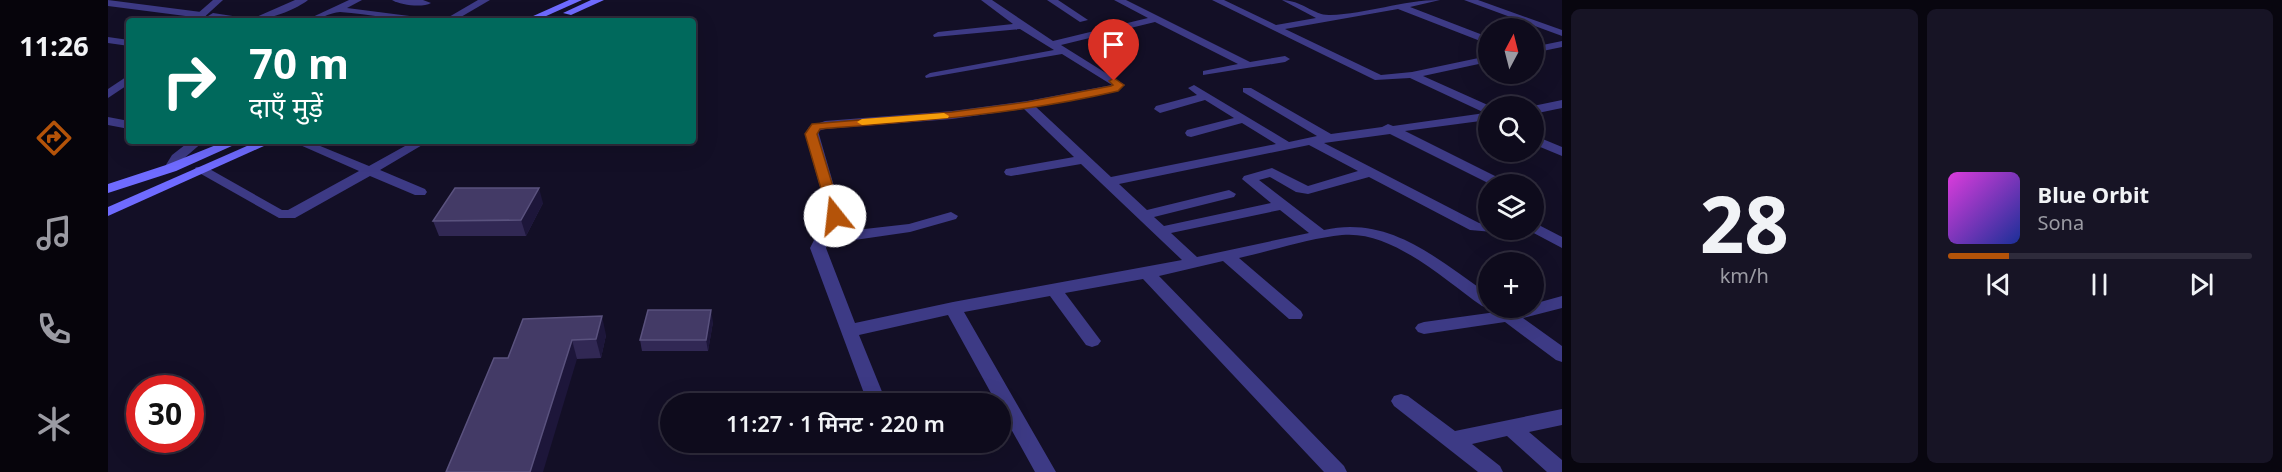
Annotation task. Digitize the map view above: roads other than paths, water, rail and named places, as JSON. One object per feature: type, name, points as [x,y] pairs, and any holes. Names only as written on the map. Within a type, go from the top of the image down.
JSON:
[{"type":"main road","points":[[534,18],[577,0]]},
{"type":"main road","points":[[556,18],[598,0]]},
{"type":"main road","points":[[108,189],[171,168],[230,144]]},
{"type":"main road","points":[[108,212],[262,144]]},
{"type":"street","points":[[204,18],[218,0]]},
{"type":"street","points":[[108,3],[204,18],[230,0]]},
{"type":"street","points":[[259,18],[303,0]]},
{"type":"street","points":[[397,0],[426,3]]},
{"type":"street","points":[[452,18],[485,0]]},
{"type":"street","points":[[841,236],[811,134],[816,126],[952,115],[1027,105],[1114,88],[1119,85],[1022,26],[986,0]]},
{"type":"street","points":[[1052,0],[1083,20]]},
{"type":"street","points":[[1119,0],[1248,65]]},
{"type":"street","points":[[1217,0],[1379,78],[1412,75],[1478,61]]},
{"type":"street","points":[[1287,0],[1326,20]]},
{"type":"street","points":[[1358,0],[1379,11]]},
{"type":"street","points":[[1274,28],[1435,0]]},
{"type":"street","points":[[1469,0],[1518,18]]},
{"type":"street","points":[[314,18],[333,5],[354,1]]},
{"type":"street","points":[[333,5],[408,18]]},
{"type":"street","points":[[1401,7],[1478,36]]},
{"type":"street","points":[[930,76],[1057,47],[1156,19]]},
{"type":"street","points":[[1544,25],[1562,20]]},
{"type":"street","points":[[938,35],[1022,26]]},
{"type":"street","points":[[1544,27],[1562,33]]},
{"type":"street","points":[[108,40],[126,43]]},
{"type":"street","points":[[1544,48],[1562,44]]},
{"type":"street","points":[[1207,73],[1285,59]]},
{"type":"street","points":[[1412,75],[1478,110]]},
{"type":"street","points":[[108,95],[126,80]]},
{"type":"street","points":[[1194,88],[1286,145]]},
{"type":"street","points":[[1247,90],[1328,138]]},
{"type":"street","points":[[108,107],[126,93]]},
{"type":"street","points":[[1160,110],[1207,96]]},
{"type":"street","points":[[1544,108],[1562,104]]},
{"type":"street","points":[[1027,105],[1194,263]]},
{"type":"street","points":[[1109,182],[1286,145],[1478,116]]},
{"type":"street","points":[[1191,133],[1244,119]]},
{"type":"street","points":[[108,121],[126,124]]},
{"type":"street","points":[[1388,129],[1480,174]]},
{"type":"street","points":[[1311,141],[1478,227]]},
{"type":"street","points":[[171,168],[177,158],[193,144]]},
{"type":"street","points":[[304,144],[420,192]]},
{"type":"street","points":[[201,170],[284,216],[297,213],[418,144]]},
{"type":"street","points":[[1544,144],[1562,152]]},
{"type":"street","points":[[1011,172],[1085,159]]},
{"type":"street","points":[[1320,234],[1249,179],[1272,172],[1301,189],[1308,190],[1370,172]]},
{"type":"street","points":[[1145,215],[1229,194]]},
{"type":"street","points":[[1161,231],[1281,205]]},
{"type":"street","points":[[873,393],[818,248],[820,241],[841,236],[910,228],[951,216]]},
{"type":"street","points":[[848,331],[953,308],[1147,273],[1343,230],[1383,235],[1421,255],[1478,295]]},
{"type":"street","points":[[1544,232],[1562,243]]},
{"type":"street","points":[[1227,256],[1295,315]]},
{"type":"street","points":[[1147,273],[1337,472]]},
{"type":"street","points":[[1053,289],[1092,341]]},
{"type":"street","points":[[1544,305],[1562,302]]},
{"type":"street","points":[[953,308],[1046,472]]},
{"type":"street","points":[[1424,328],[1478,317]]},
{"type":"street","points":[[1510,318],[1562,355]]},
{"type":"street","points":[[1401,400],[1493,472]]},
{"type":"street","points":[[1452,440],[1562,417]]},
{"type":"street","points":[[1511,428],[1562,472]]}]
